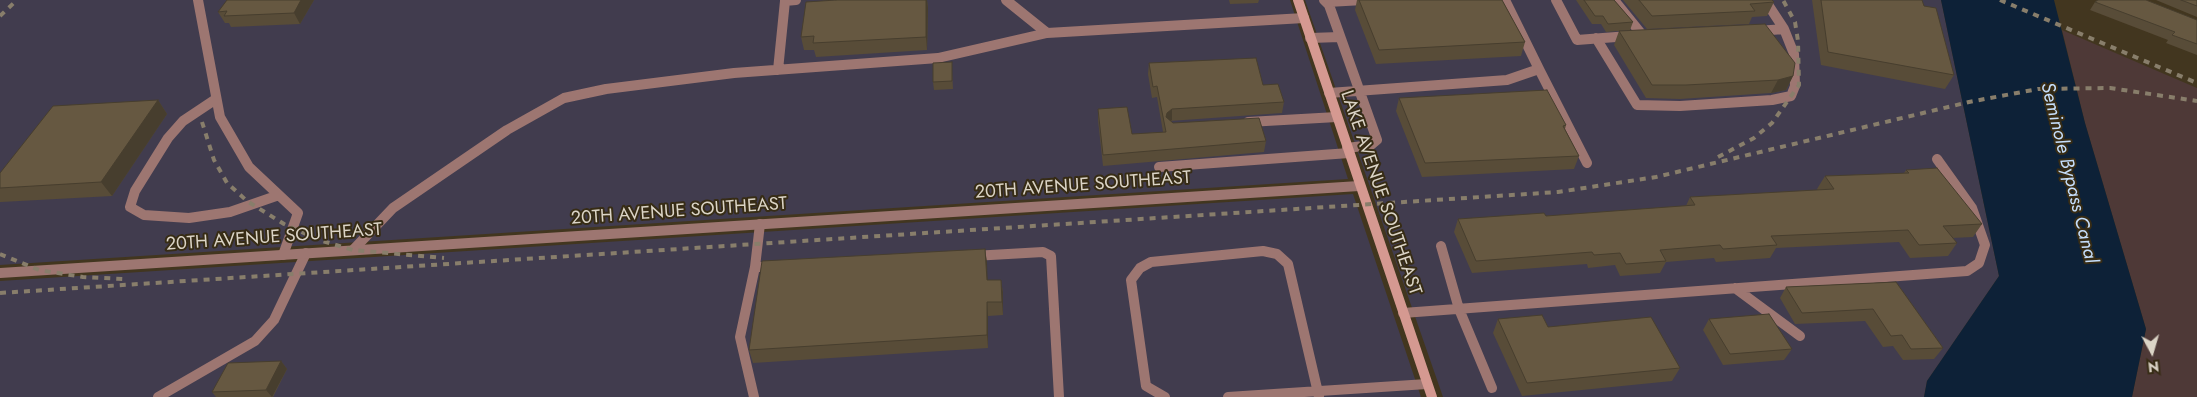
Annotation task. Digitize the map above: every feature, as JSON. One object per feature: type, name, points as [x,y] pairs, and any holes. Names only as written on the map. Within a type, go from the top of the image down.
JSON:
[{"type":"street","points":[[198,0],[220,117],[249,167],[298,213],[283,255]]},
{"type":"street","points":[[778,70],[785,1],[796,0]]},
{"type":"street","points":[[1006,0],[1046,33]]},
{"type":"street","name":"LAKE AVENUE SOUTHEAST","points":[[1298,0],[1359,186],[1432,397]]},
{"type":"street","points":[[1159,168],[1348,151],[1371,145],[1377,140],[1326,1],[1363,0]]},
{"type":"street","points":[[1505,0],[1587,163]]},
{"type":"street","points":[[1556,0],[1578,40],[1648,35],[1614,0]]},
{"type":"street","points":[[1596,38],[1637,104],[1680,106],[1772,100],[1791,96],[1795,86],[1794,54],[1784,30],[1765,0]]},
{"type":"street","points":[[353,250],[393,208],[507,130],[564,98],[606,89],[778,70],[938,58],[1046,33],[1304,18]]},
{"type":"street","points":[[1747,31],[1784,30]]},
{"type":"street","points":[[1310,38],[1340,37]]},
{"type":"street","points":[[1329,93],[1507,80],[1539,69]]},
{"type":"street","points":[[216,99],[183,120],[168,138],[135,191],[130,207],[144,215],[189,218],[230,212],[279,195]]},
{"type":"street","points":[[1240,123],[1336,117]]},
{"type":"street","points":[[1403,313],[1967,271],[1979,263],[1985,245],[1972,208],[1936,159]]},
{"type":"street","name":"20TH AVENUE SOUTHEAST","points":[[0,273],[1359,186]]},
{"type":"street","points":[[754,397],[740,337],[754,267],[760,224]]},
{"type":"street","points":[[1441,246],[1460,309],[1492,388]]},
{"type":"street","points":[[1165,397],[1146,386],[1131,280],[1140,268],[1150,262],[1263,251],[1277,254],[1288,264],[1319,394]]},
{"type":"street","points":[[965,256],[1044,252],[1051,256],[1058,397]]},
{"type":"street","points":[[158,397],[255,341],[274,320],[306,253]]},
{"type":"street","points":[[754,267],[788,267]]},
{"type":"street","points":[[1735,288],[1800,336]]},
{"type":"street","points":[[1228,397],[1319,394],[1427,384]]},
{"type":"shaded area","points":[[0,0],[1290,0],[1348,179],[0,265]]},
{"type":"shaded area","points":[[1305,0],[1941,0],[1999,276],[1927,381],[1924,397],[1443,397]]},
{"type":"shaded area","points":[[2062,30],[2197,88],[2197,397],[2132,397],[2146,329],[2085,123]]},
{"type":"shaded area","points":[[1353,194],[1421,397],[0,397],[0,281]]},
{"type":"water","name":"Seminole Bypass Canal","points":[[1941,0],[2054,0],[2085,123],[2146,329],[2132,397],[1924,397],[1927,381],[1999,276]]},
{"type":"building","points":[[227,0],[301,0],[294,13],[224,16],[227,11],[218,12]]},
{"type":"building","points":[[926,0],[926,37],[813,43],[814,36],[801,37],[806,2]]},
{"type":"building","points":[[1359,0],[1502,0],[1525,42],[1379,50]]},
{"type":"building","points":[[1584,0],[1614,0],[1633,22],[1608,24],[1603,16],[1595,16]]},
{"type":"building","points":[[1639,0],[1772,0],[1774,2],[1750,4],[1755,11],[1652,16]]},
{"type":"building","points":[[1821,0],[1922,0],[1924,6],[1936,8],[1954,75],[1828,52]]},
{"type":"building","points":[[2098,0],[2146,0],[2197,20],[2197,44],[2172,35],[2175,32],[2095,2]]},
{"type":"building","points":[[2181,0],[2197,0],[2197,6]]},
{"type":"building","points":[[1765,24],[1795,63],[1793,76],[1778,80],[1652,85],[1619,31]]},
{"type":"building","points":[[1256,58],[1263,85],[1278,84],[1284,102],[1172,109],[1167,113],[1166,117],[1173,123],[1259,118],[1266,141],[1103,155],[1098,109],[1127,107],[1132,134],[1166,132],[1157,86],[1153,87],[1149,63]]},
{"type":"building","points":[[952,62],[952,81],[933,82],[933,63]]},
{"type":"building","points":[[1547,90],[1566,125],[1563,126],[1579,156],[1425,163],[1399,98]]},
{"type":"building","points":[[158,100],[101,182],[0,188],[0,173],[53,106]]},
{"type":"building","points":[[1937,168],[1982,224],[1943,226],[1957,243],[1919,245],[1908,230],[1771,236],[1777,245],[1723,249],[1720,245],[1660,250],[1666,261],[1626,264],[1620,253],[1594,255],[1592,252],[1476,261],[1458,219],[1544,213],[1546,216],[1695,205],[1690,197],[1834,189],[1825,176],[1909,173],[1906,170]]},
{"type":"building","points":[[985,249],[987,280],[1001,280],[1002,302],[987,302],[987,335],[749,350],[762,261]]},
{"type":"building","points":[[1896,282],[1943,348],[1911,349],[1902,335],[1891,336],[1873,309],[1802,313],[1786,287]]},
{"type":"building","points":[[1769,314],[1792,349],[1730,354],[1709,319]]},
{"type":"building","points":[[1542,315],[1548,327],[1651,317],[1680,368],[1527,383],[1498,319]]},
{"type":"building","points":[[281,361],[266,390],[212,392],[228,363]]},
{"type":"railway","points":[[0,16],[17,0]]},
{"type":"railway","points":[[1718,157],[1754,138],[1772,123],[1799,85],[1798,41],[1795,22],[1783,0]]},
{"type":"railway","points":[[2000,0],[2197,83]]},
{"type":"railway","points":[[0,293],[1558,192],[1656,177],[1969,102],[2038,89],[2110,88],[2197,101]]},
{"type":"railway","points":[[202,122],[214,160],[227,183],[247,201],[284,224],[319,240],[353,250],[444,258]]},
{"type":"railway","points":[[0,254],[39,270],[83,277],[123,279]]}]
